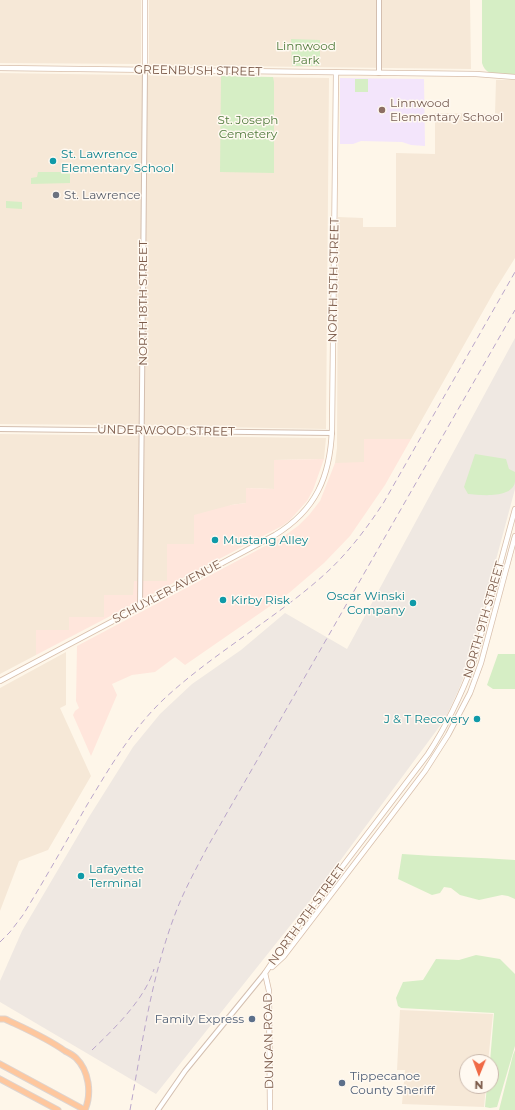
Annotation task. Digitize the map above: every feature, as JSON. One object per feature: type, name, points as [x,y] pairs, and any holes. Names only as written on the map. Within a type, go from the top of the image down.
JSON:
[{"type":"highway","points":[[0,1064],[85,1110],[88,1104],[89,1095],[87,1077],[76,1058],[53,1043],[2,1019]]},
{"type":"highway","points":[[0,1079],[58,1110]]},
{"type":"main road","name":"NORTH 18TH STREET","points":[[145,0],[145,70]]},
{"type":"main road","name":"GREENBUSH STREET","points":[[0,68],[476,74],[515,77]]},
{"type":"main road","name":"NORTH 15TH STREET","points":[[321,486],[329,461],[332,433],[336,73]]},
{"type":"main road","name":"SCHUYLER AVENUE","points":[[0,681],[289,526],[312,502],[321,486]]},
{"type":"main road","name":"NORTH 9TH STREET","points":[[265,973],[295,929],[428,754],[444,728],[474,660],[515,509]]},
{"type":"main road","name":"NORTH 9TH STREET","points":[[265,973],[284,956],[424,771],[448,735],[470,693],[481,663],[515,536]]},
{"type":"main road","name":"DUNCAN ROAD","points":[[265,973],[270,991],[270,1110]]},
{"type":"street","points":[[379,0],[379,73]]},
{"type":"street","name":"NORTH 18TH STREET","points":[[140,606],[145,70]]},
{"type":"street","name":"UNDERWOOD STREET","points":[[0,429],[332,433]]},
{"type":"street","points":[[158,1110],[185,1071],[265,973]]},
{"type":"shaded area","points":[[0,0],[141,0],[141,63],[0,63]]},
{"type":"shaded area","points":[[149,0],[470,0],[471,69],[150,65]]},
{"type":"shaded area","points":[[0,73],[329,78],[326,429],[209,426],[0,424]]},
{"type":"shaded area","points":[[340,78],[424,79],[425,146],[411,145],[402,142],[361,141],[353,144],[340,144]]},
{"type":"shaded area","points":[[496,80],[515,80],[515,258],[495,290],[411,439],[364,439],[364,463],[335,463],[337,448],[338,217],[363,218],[363,227],[396,227],[396,153],[435,154],[435,113],[495,114]]},
{"type":"shaded area","points":[[515,338],[515,489],[467,668],[445,719],[317,892],[156,1094],[0,1002],[0,981],[22,931],[89,817],[133,747],[160,714],[192,684],[241,650],[285,613],[347,649]]},
{"type":"shaded area","points":[[0,434],[326,438],[324,459],[274,460],[274,489],[246,488],[246,503],[231,505],[195,544],[167,544],[167,581],[134,581],[134,595],[104,617],[69,617],[69,630],[36,630],[36,655],[0,674]]},
{"type":"shaded area","points":[[364,439],[411,439],[385,485],[350,536],[324,563],[289,593],[185,665],[175,657],[155,672],[132,675],[112,684],[117,695],[91,756],[73,715],[79,708],[76,701],[77,646],[284,536],[298,526],[320,501],[335,463],[364,462]]},
{"type":"shaded area","points":[[324,459],[313,490],[307,501],[290,520],[282,526],[36,655],[36,630],[69,630],[69,617],[104,617],[104,595],[133,595],[134,581],[167,581],[167,544],[194,544],[194,515],[231,505],[246,503],[246,488],[274,489],[274,460]]},
{"type":"shaded area","points":[[66,652],[66,705],[60,708],[91,776],[48,850],[19,861],[0,911],[0,688]]},
{"type":"shaded area","points":[[400,1010],[493,1014],[489,1054],[459,1054],[459,1094],[485,1094],[484,1107],[402,1104],[405,1070],[397,1070]]},
{"type":"green space","points":[[482,0],[515,0],[515,74],[496,74],[487,71],[484,68],[482,63]]},
{"type":"green space","name":"Linnwood Park","points":[[291,39],[320,40],[320,66],[292,66]]},
{"type":"green space","name":"St. Joseph Cemetery","points":[[221,76],[273,77],[274,173],[220,172]]},
{"type":"green space","points":[[355,79],[368,79],[368,92],[355,92]]},
{"type":"green space","points":[[38,172],[70,172],[70,183],[31,184],[31,178],[37,177]]},
{"type":"green space","points":[[6,201],[22,202],[22,209],[6,208]]},
{"type":"green space","points":[[475,454],[506,459],[509,469],[515,472],[515,482],[513,487],[502,494],[468,494],[464,487]]},
{"type":"green space","points":[[498,654],[515,654],[515,689],[493,689],[487,685]]},
{"type":"green space","points":[[402,854],[515,860],[515,899],[502,895],[479,900],[460,895],[451,888],[444,887],[440,893],[432,895],[398,879]]},
{"type":"green space","points":[[476,955],[500,959],[515,974],[515,1046],[497,1107],[485,1107],[486,1094],[499,1094],[499,1054],[491,1054],[494,1013],[401,1008],[398,1006],[396,998],[403,982],[423,980],[436,959],[459,960]]},
{"type":"green space","points":[[515,1050],[515,1110],[499,1110],[513,1055]]},
{"type":"railway","points":[[0,942],[23,915],[87,805],[113,763],[142,722],[184,681],[286,606],[325,574],[364,531],[384,502],[515,272]]},
{"type":"railway","points":[[130,1110],[148,1012],[159,964],[174,917],[186,890],[208,846],[515,310]]},
{"type":"railway","points":[[92,1050],[128,1013],[144,991],[154,969]]},
{"type":"place","name":"Linnwood Elementary School","points":[[382,110]]},
{"type":"place","name":"St. Lawrence Elementary School","points":[[53,161]]},
{"type":"place","name":"St. Lawrence","points":[[56,195]]},
{"type":"place","name":"Mustang Alley","points":[[215,540]]},
{"type":"place","name":"Kirby Risk","points":[[223,600]]},
{"type":"place","name":"Oscar Winski Company","points":[[413,603]]},
{"type":"place","name":"J & T Recovery","points":[[477,719]]},
{"type":"place","name":"Lafayette Terminal","points":[[81,876]]},
{"type":"place","name":"Family Express","points":[[252,1019]]},
{"type":"place","name":"Tippecanoe County Sheriff","points":[[342,1083]]}]
